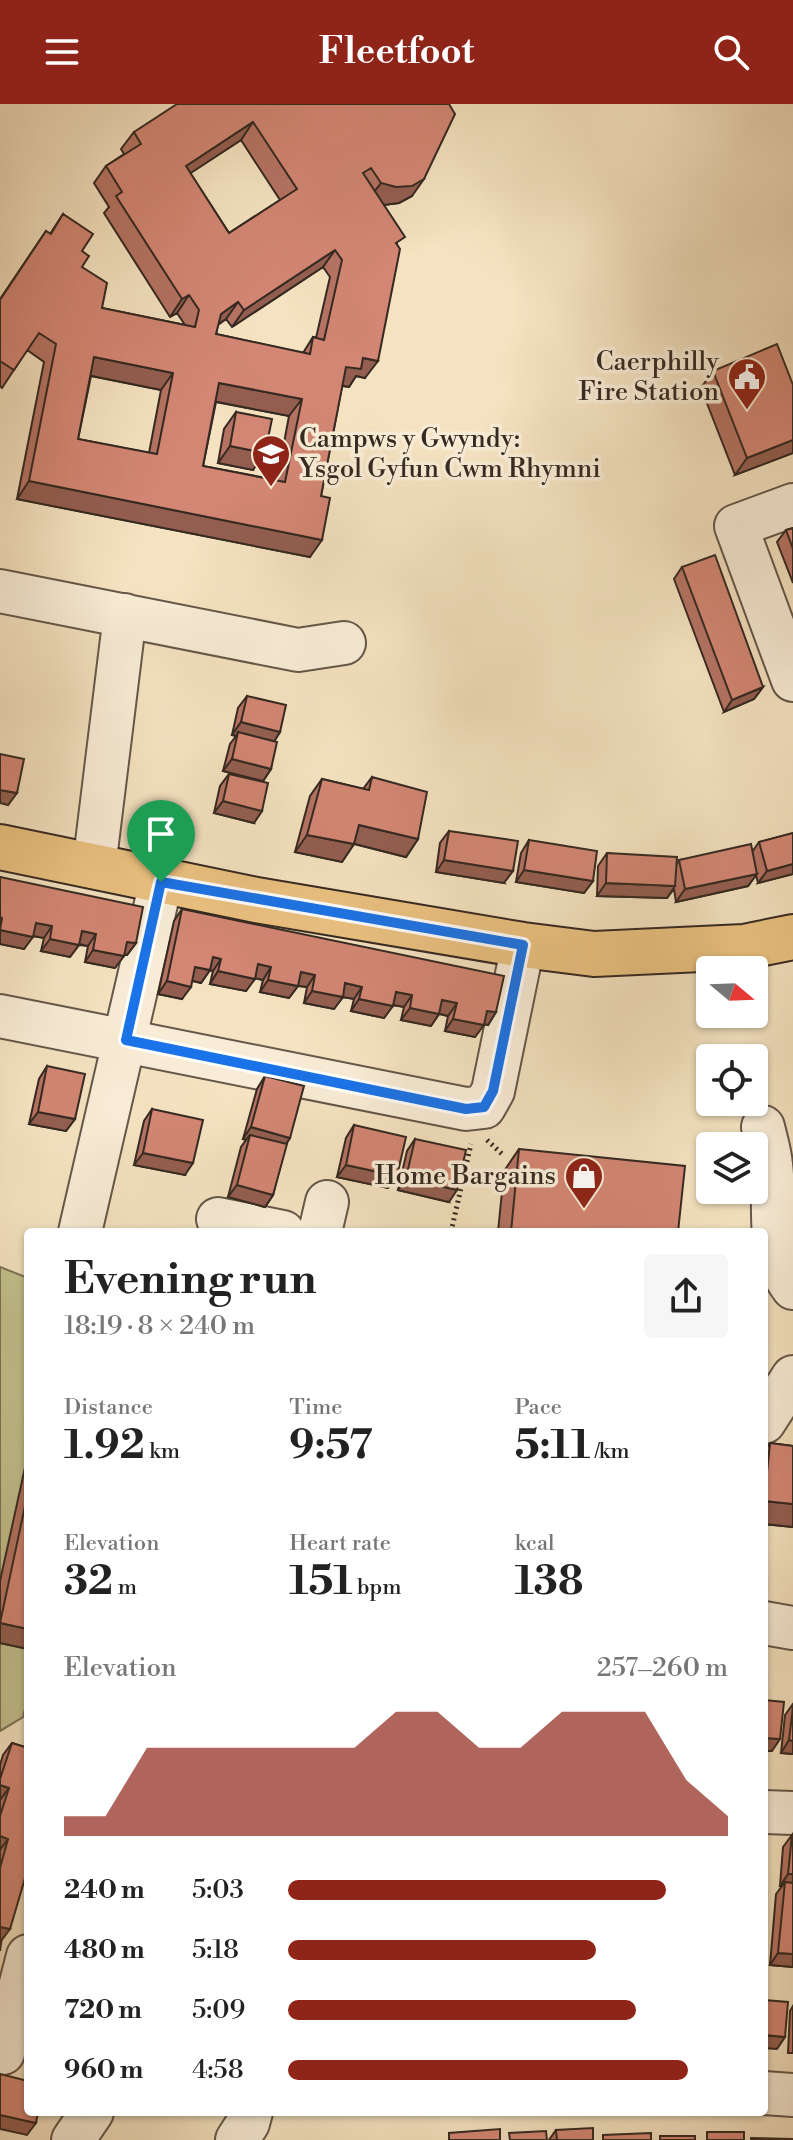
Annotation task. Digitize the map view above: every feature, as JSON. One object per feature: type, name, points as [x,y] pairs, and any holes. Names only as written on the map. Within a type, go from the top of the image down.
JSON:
[{"type":"main road","points":[[0,847],[161,882],[523,945],[594,954],[744,947],[793,937]]},
{"type":"street","points":[[793,505],[736,526],[793,680]]},
{"type":"street","points":[[0,591],[298,650],[344,643]]},
{"type":"street","points":[[94,867],[125,615]]},
{"type":"street","points":[[81,1228],[161,882]]},
{"type":"street","points":[[0,1016],[466,1109],[484,1107],[493,1091],[523,945]]},
{"type":"street","points":[[763,1127],[772,1166],[773,1237],[788,1264]]},
{"type":"street","points":[[218,1219],[263,1228]]},
{"type":"street","points":[[768,1416],[793,1377]]},
{"type":"street","points":[[768,1624],[793,1628]]},
{"type":"street","points":[[768,1812],[793,1813]]},
{"type":"street","points":[[3,2053],[24,1972]]},
{"type":"street","points":[[768,2093],[793,2095]]},
{"type":"street","points":[[73,2140],[89,2116]]},
{"type":"street","points":[[237,2140],[250,2116]]},
{"type":"path","points":[[452,1228],[475,1128],[466,1109]]},
{"type":"shaded area","points":[[0,1267],[24,1276],[24,1713],[23,1717],[0,1731]]},
{"type":"building","points":[[177,104],[449,104],[455,114],[424,179],[412,186],[396,187],[381,183],[371,168],[363,173],[405,237],[396,243],[400,249],[378,361],[363,358],[361,369],[346,367],[321,496],[330,498],[322,540],[29,481],[56,344],[39,333],[14,370],[0,361],[0,300],[46,231],[51,234],[63,214],[93,234],[82,251],[89,256],[82,267],[107,283],[102,308],[195,327],[199,310],[189,295],[182,299],[116,196],[122,192],[106,166],[141,144],[134,132]],"holes":[[[253,122],[297,189],[229,233],[186,166]],[[335,250],[342,260],[324,340],[313,337],[310,354],[216,334],[221,314],[238,302],[244,310]],[[94,357],[173,373],[157,454],[78,439]],[[219,383],[302,399],[285,482],[203,466]]]},
{"type":"building","name":"Caerphilly Fire Station","points":[[777,344],[793,385],[793,440],[747,458],[713,371]]},
{"type":"building","points":[[236,412],[272,419],[265,453],[230,446]]},
{"type":"building","points":[[793,528],[793,549],[786,530]]},
{"type":"building","points":[[715,555],[763,687],[732,700],[682,567]]},
{"type":"building","points":[[247,696],[286,705],[280,732],[241,722]]},
{"type":"building","points":[[238,732],[277,742],[271,769],[232,759]]},
{"type":"building","points":[[0,754],[24,759],[17,793],[0,790]]},
{"type":"building","points":[[229,774],[268,783],[262,811],[223,801]]},
{"type":"building","points":[[372,777],[427,792],[418,839],[359,825],[354,844],[307,835],[322,779],[369,790]]},
{"type":"building","points":[[449,831],[518,841],[513,871],[444,860]]},
{"type":"building","points":[[793,833],[793,864],[767,871],[759,842]]},
{"type":"building","points":[[529,840],[597,851],[593,881],[524,870]]},
{"type":"building","points":[[751,844],[757,874],[685,889],[679,860]]},
{"type":"building","points":[[607,853],[677,857],[675,886],[606,883]]},
{"type":"building","points":[[0,877],[143,907],[136,943],[127,942],[124,956],[93,950],[96,934],[82,931],[79,945],[50,939],[52,926],[36,923],[33,937],[0,930]]},
{"type":"building","points":[[182,909],[504,976],[496,1012],[487,1011],[484,1025],[453,1019],[457,1003],[442,1000],[439,1014],[410,1008],[412,995],[396,992],[393,1006],[359,999],[362,987],[345,983],[343,997],[312,991],[315,975],[301,972],[298,986],[268,980],[271,967],[258,964],[255,979],[218,971],[221,959],[213,957],[210,970],[195,967],[191,987],[167,981]]},
{"type":"building","points":[[47,1066],[85,1074],[75,1119],[38,1112]]},
{"type":"building","points":[[265,1076],[304,1086],[290,1138],[251,1127]]},
{"type":"building","points":[[152,1109],[203,1120],[193,1163],[143,1153]]},
{"type":"building","points":[[354,1125],[406,1137],[397,1176],[346,1165]]},
{"type":"building","points":[[250,1135],[287,1144],[273,1195],[237,1185]]},
{"type":"building","points":[[415,1139],[466,1150],[457,1190],[406,1178]]},
{"type":"building","name":"Home Bargains","points":[[519,1149],[685,1166],[678,1228],[511,1228]]},
{"type":"building","points":[[770,1443],[793,1446],[793,1504],[768,1501]]},
{"type":"building","points":[[24,1511],[24,1628],[0,1623]]},
{"type":"building","points":[[768,1700],[784,1702],[780,1739],[768,1738]]},
{"type":"building","points":[[793,1707],[793,1741],[789,1740]]},
{"type":"building","points":[[12,1743],[24,1747],[24,1882],[10,1929],[0,1927],[0,1868],[8,1839],[0,1836],[0,1816],[9,1788],[0,1785]]},
{"type":"building","points":[[792,1835],[793,1874],[788,1874]]},
{"type":"building","points":[[785,1882],[793,1883],[793,1954],[778,1953]]},
{"type":"building","points":[[768,2000],[788,2002],[785,2037],[768,2035]]},
{"type":"building","points":[[0,2074],[24,2080],[24,2116],[37,2116],[36,2123],[0,2115]]},
{"type":"building","points":[[593,2128],[593,2140],[557,2140],[556,2130]]},
{"type":"building","points":[[500,2129],[500,2140],[449,2140],[449,2133]]},
{"type":"building","points":[[546,2131],[547,2140],[510,2140],[509,2133]]},
{"type":"building","points":[[707,2132],[744,2132],[744,2140],[707,2140]]},
{"type":"building","points":[[651,2133],[651,2140],[603,2140],[603,2135]]},
{"type":"building","points":[[660,2136],[695,2136],[695,2140],[660,2140]]},
{"type":"building","points":[[793,2139],[793,2140],[751,2140]]},
{"type":"place","name":"Caerphilly Fire Station","points":[[747,411]]},
{"type":"place","name":"Campws y Gwyndy: Ysgol Gyfun Cwm Rhymni","points":[[271,488]]},
{"type":"place","name":"Home Bargains","points":[[584,1210]]},
{"type":"route","points":[[161,882],[523,945],[493,1091],[484,1107],[466,1109],[126,1040],[161,882]]}]
